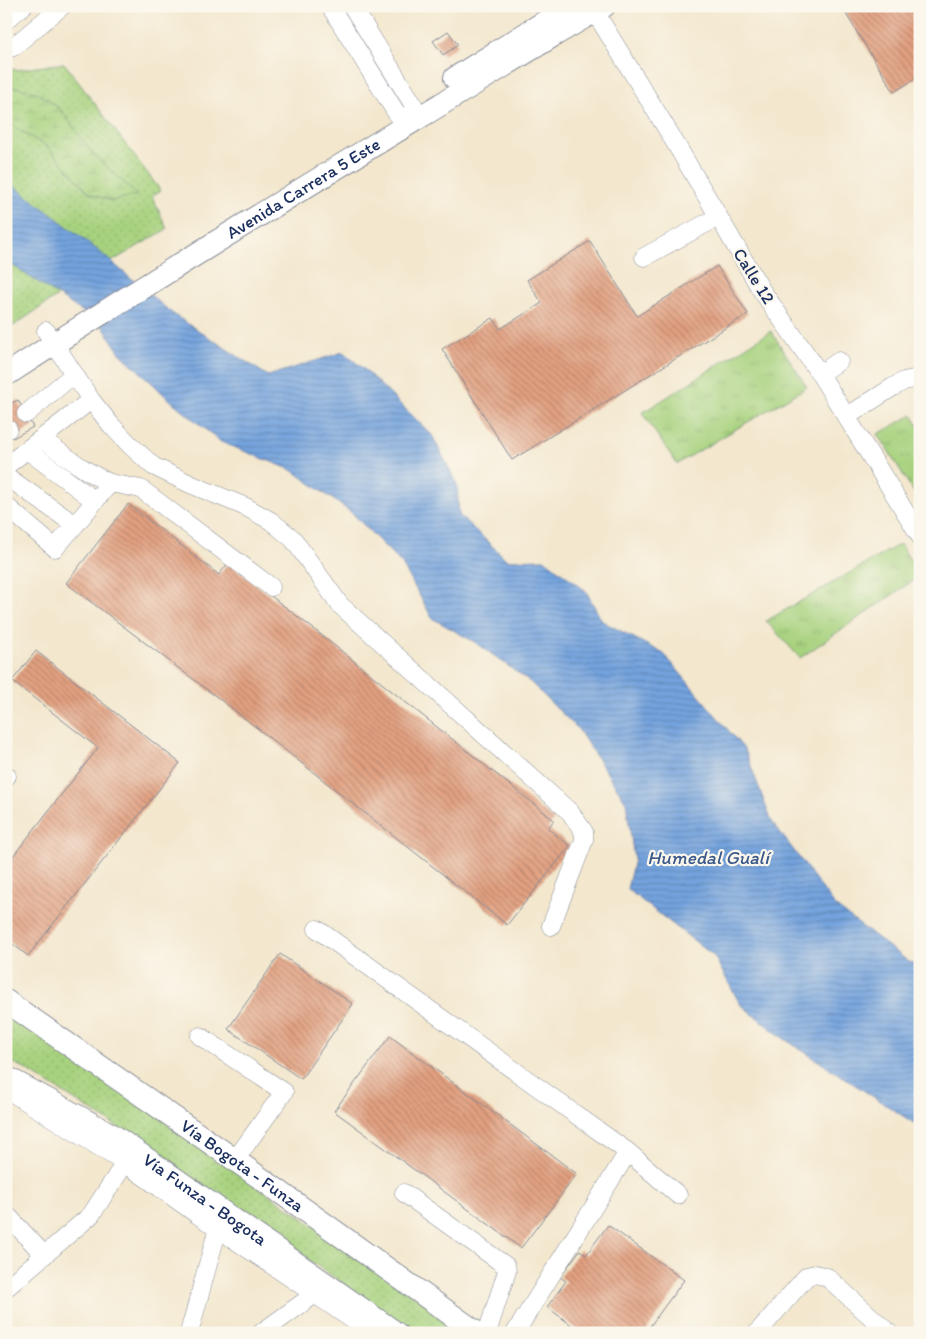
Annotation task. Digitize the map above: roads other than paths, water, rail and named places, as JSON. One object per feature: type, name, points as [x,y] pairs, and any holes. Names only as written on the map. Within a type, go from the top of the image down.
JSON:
[{"type":"main road","name":"Avenida Carrera 5 Este","points":[[6,357],[50,337],[150,276],[402,106],[570,6]]},
{"type":"main road","name":"Avenida Carrera 5 Este","points":[[402,106],[556,34],[600,9]]},
{"type":"main road","name":"Avenida Carrera 5 Este","points":[[6,375],[50,337]]},
{"type":"main road","name":"Vía Bogota - Funza","points":[[6,1001],[235,1160],[477,1333]]},
{"type":"main road","name":"Vía Funza - Bogota","points":[[6,1077],[114,1136],[396,1333]]},
{"type":"street","points":[[6,20],[24,6]]},
{"type":"street","points":[[6,49],[14,47],[42,13],[62,6]]},
{"type":"street","points":[[330,6],[402,106]]},
{"type":"street","points":[[352,6],[402,106]]},
{"type":"street","name":"Calle 12","points":[[600,9],[670,134],[762,291],[820,374],[920,536]]},
{"type":"street","points":[[644,257],[718,217]]},
{"type":"street","points":[[50,337],[91,400],[130,445],[153,466],[190,484],[246,507],[271,521],[293,539],[340,605],[570,812],[584,832],[584,840],[551,926]]},
{"type":"street","points":[[820,374],[839,361]]},
{"type":"street","points":[[26,414],[74,374]]},
{"type":"street","points":[[846,417],[904,381],[920,378]]},
{"type":"street","points":[[75,525],[6,469],[27,450],[91,400]]},
{"type":"street","points":[[42,439],[94,476],[110,483],[141,489],[271,587]]},
{"type":"street","points":[[27,450],[95,500]]},
{"type":"street","points":[[6,506],[55,548],[110,483]]},
{"type":"street","points":[[317,929],[628,1152],[678,1195]]},
{"type":"street","points":[[200,1036],[284,1092],[235,1160]]},
{"type":"street","name":"Vía Funza - Bogota","points":[[6,1088],[126,1163],[372,1333]]},
{"type":"street","points":[[516,1333],[628,1152]]},
{"type":"street","points":[[6,1288],[91,1215],[126,1163]]},
{"type":"street","points":[[404,1193],[506,1266],[507,1271],[487,1333]]},
{"type":"street","points":[[6,1214],[44,1255]]},
{"type":"street","points":[[189,1333],[218,1228]]},
{"type":"street","points":[[757,1333],[807,1276],[815,1274],[827,1277],[890,1333]]},
{"type":"street","points":[[261,1333],[315,1294]]},
{"type":"water","name":"Humedal Gualí","points":[[6,180],[89,243],[173,314],[268,376],[343,352],[364,369],[432,435],[457,484],[459,515],[507,560],[544,559],[586,591],[602,621],[664,654],[745,750],[771,820],[836,907],[909,962],[920,964],[920,1127],[783,1038],[740,1004],[714,956],[627,889],[634,859],[626,802],[578,729],[530,682],[478,644],[432,618],[402,564],[352,513],[292,470],[221,442],[171,401],[120,353],[101,324],[6,261]]}]
